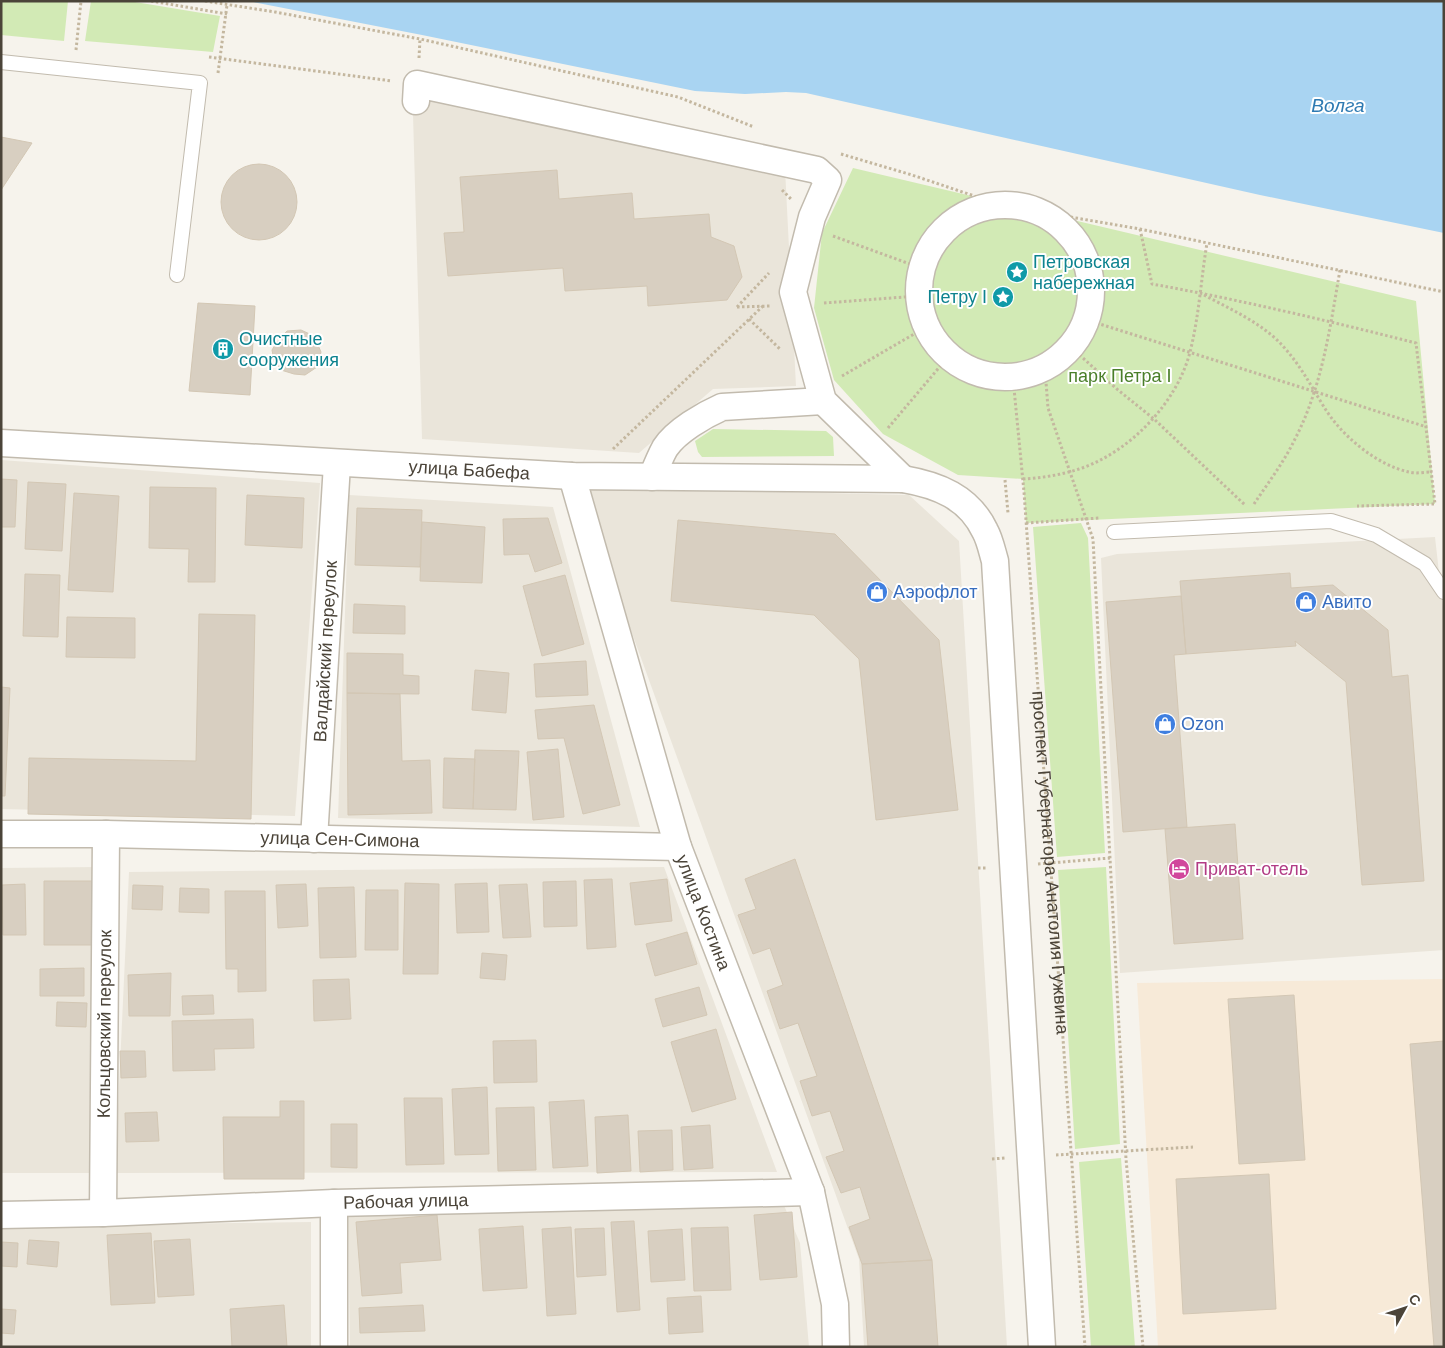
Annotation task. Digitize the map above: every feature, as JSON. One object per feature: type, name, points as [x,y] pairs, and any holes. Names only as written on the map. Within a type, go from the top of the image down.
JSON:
[{"type":"street","points":[[416,92],[818,170],[828,180],[812,217],[793,292],[822,395],[903,478]]},
{"type":"street","points":[[998,204],[1041,212],[1076,240],[1092,282],[1087,320],[1081,335],[1072,348],[1045,369],[1013,378],[978,374],[948,357],[935,343],[926,327],[918,296],[921,268],[937,237],[964,214],[998,204]]},
{"type":"street","points":[[652,477],[666,447],[708,413],[722,407],[822,395]]},
{"type":"street","name":"улица Бабефа","points":[[1,443],[337,464],[578,476],[903,478],[937,486]]},
{"type":"street","name":"Валдайский переулок","points":[[314,839],[337,464]]},
{"type":"street","name":"улица Костина","points":[[578,476],[678,847],[811,1192],[834,1304],[836,1347]]},
{"type":"street","name":"проспект Губернатора Анатолия Гужвина","points":[[937,486],[952,494],[977,518],[985,531],[995,561],[1042,1347]]},
{"type":"street","name":"улица Сен-Симона","points":[[1,834],[106,834],[678,847]]},
{"type":"street","name":"Кольцовский переулок","points":[[102,1213],[106,834]]},
{"type":"street","name":"Рабочая улица","points":[[1,1215],[102,1213],[334,1203],[811,1192]]},
{"type":"street","points":[[334,1203],[334,1347]]},
{"type":"lane","points":[[1,62],[200,83],[177,275]]},
{"type":"lane","points":[[1114,532],[1331,521],[1376,535],[1424,564],[1444,592]]},
{"type":"path","points":[[74,69],[81,1]]},
{"type":"path","points":[[151,1],[227,14]]},
{"type":"path","points":[[205,1],[420,39],[678,98],[757,128]]},
{"type":"path","points":[[220,59],[227,5]]},
{"type":"path","points":[[209,57],[416,92],[420,39]]},
{"type":"path","points":[[838,154],[912,175],[998,204]]},
{"type":"path","points":[[777,186],[795,203]]},
{"type":"path","points":[[1041,212],[1140,229],[1444,292]]},
{"type":"path","points":[[809,227],[921,268]]},
{"type":"path","points":[[1140,229],[1152,284],[1199,292],[1331,321],[1416,343],[1435,504],[1348,506]]},
{"type":"path","points":[[1023,479],[1041,478],[1080,469],[1114,453],[1154,419],[1176,389],[1190,353],[1207,243]]},
{"type":"path","points":[[736,307],[774,268]]},
{"type":"path","points":[[1250,510],[1295,440],[1315,391],[1331,321],[1340,270]]},
{"type":"path","points":[[1199,292],[1253,322],[1280,342],[1297,362],[1324,408],[1352,442],[1384,462],[1410,473],[1432,472]]},
{"type":"path","points":[[797,305],[918,296]]},
{"type":"path","points":[[578,476],[763,306]]},
{"type":"path","points":[[1087,320],[1427,427]]},
{"type":"path","points":[[822,395],[926,327]]},
{"type":"path","points":[[1072,348],[1154,419],[1250,510]]},
{"type":"path","points":[[872,448],[948,357]]},
{"type":"path","points":[[1045,369],[1048,408],[1093,539],[1126,1151],[1143,1347]]},
{"type":"path","name":"проспект Губернатора Анатолия Гужвина","points":[[1013,378],[1023,479],[1085,1347]]},
{"type":"path","points":[[1241,510],[1250,510]]},
{"type":"path","points":[[1026,523],[1106,518]]},
{"type":"path","points":[[1034,864],[1110,858]]},
{"type":"path","points":[[1051,1155],[1193,1147]]},
{"type":"shaded area","points":[[412,78],[784,149],[796,386],[713,389],[639,453],[422,439]]},
{"type":"shaded area","points":[[1,460],[320,483],[295,816],[1,809]]},
{"type":"shaded area","points":[[579,487],[909,495],[959,541],[1007,1347],[864,1347],[859,1259]]},
{"type":"shaded area","points":[[349,495],[553,507],[640,827],[338,818]]},
{"type":"shaded area","points":[[1435,537],[1444,617],[1444,950],[1120,973],[1101,558],[1117,554]]},
{"type":"shaded area","points":[[98,867],[89,1173],[1,1173],[1,868]]},
{"type":"shaded area","points":[[664,867],[777,1172],[115,1173],[129,872]]},
{"type":"shaded area","points":[[1444,979],[1444,1347],[1158,1347],[1137,983]]},
{"type":"shaded area","points":[[783,1203],[800,1243],[809,1347],[350,1347],[348,1214]]},
{"type":"shaded area","points":[[311,1222],[311,1347],[1,1347],[1,1226]]},
{"type":"green space","points":[[1,1],[68,1],[64,41],[1,35]]},
{"type":"green space","points":[[91,1],[129,1],[220,16],[213,52],[85,41]]},
{"type":"green space","name":"парк Петра I","points":[[853,168],[1416,301],[1435,504],[1026,523],[1023,479],[958,475],[883,434],[834,380],[814,308],[822,233]]},
{"type":"green space","points":[[713,429],[826,431],[833,437],[834,456],[702,457],[698,452],[695,441]]},
{"type":"green space","points":[[1081,523],[1088,538],[1105,853],[1057,857],[1033,527]]},
{"type":"green space","points":[[1106,867],[1120,1144],[1075,1149],[1058,870]]},
{"type":"green space","points":[[1121,1158],[1135,1347],[1091,1347],[1079,1162]]},
{"type":"water","name":"Волга","points":[[248,1],[1444,1],[1444,233],[1260,195],[806,93],[745,94],[695,91]]},
{"type":"building","points":[[1,137],[32,143],[1,190]]},
{"type":"building","points":[[252,164],[266,164],[280,170],[291,181],[297,195],[294,217],[286,229],[266,240],[252,240],[238,234],[227,223],[221,209],[221,195],[227,181],[238,170]]},
{"type":"building","points":[[557,170],[559,199],[632,193],[634,219],[709,214],[711,237],[734,246],[742,277],[727,300],[648,306],[647,286],[565,291],[563,268],[448,276],[444,233],[464,232],[460,177]]},
{"type":"building","name":"Очистные сооружения","points":[[198,303],[255,306],[250,395],[189,391]]},
{"type":"building","points":[[301,330],[314,336],[321,352],[317,367],[305,375],[281,370],[274,360],[272,350],[287,331]]},
{"type":"building","points":[[1,479],[17,480],[15,527],[1,527]]},
{"type":"building","points":[[28,482],[66,484],[62,551],[25,549]]},
{"type":"building","points":[[150,487],[216,488],[215,582],[188,582],[189,549],[149,548]]},
{"type":"building","points":[[74,493],[119,496],[113,592],[68,590]]},
{"type":"building","points":[[247,495],[304,498],[302,548],[245,545]]},
{"type":"building","points":[[357,508],[422,510],[420,567],[355,565]]},
{"type":"building","points":[[548,518],[562,563],[535,572],[529,554],[504,555],[503,519]]},
{"type":"building","points":[[678,520],[835,534],[939,640],[958,810],[876,820],[859,659],[814,615],[671,601]]},
{"type":"building","points":[[422,522],[485,527],[482,583],[420,581]]},
{"type":"building","points":[[1290,573],[1291,588],[1333,585],[1388,630],[1392,677],[1408,675],[1424,881],[1362,885],[1346,682],[1295,641],[1296,646],[1186,654],[1180,581]]},
{"type":"building","points":[[25,574],[60,575],[58,637],[23,636]]},
{"type":"building","points":[[565,575],[584,644],[542,656],[523,586]]},
{"type":"building","points":[[1181,596],[1186,654],[1174,655],[1187,827],[1123,832],[1106,602]]},
{"type":"building","points":[[354,604],[405,606],[405,634],[353,633]]},
{"type":"building","points":[[199,614],[255,615],[251,819],[28,814],[29,758],[196,761]]},
{"type":"building","points":[[67,617],[135,618],[135,658],[66,657]]},
{"type":"building","points":[[347,653],[403,654],[403,675],[419,676],[419,694],[347,693]]},
{"type":"building","points":[[586,661],[588,695],[536,697],[534,664]]},
{"type":"building","points":[[475,670],[509,673],[506,713],[472,710]]},
{"type":"building","points":[[1,687],[10,688],[5,796],[1,796]]},
{"type":"building","points":[[347,693],[400,694],[402,761],[430,760],[432,813],[348,815]]},
{"type":"building","points":[[594,705],[620,805],[583,814],[564,738],[538,739],[535,710]]},
{"type":"building","points":[[558,749],[564,817],[533,820],[527,752]]},
{"type":"building","points":[[475,750],[519,751],[516,810],[473,809]]},
{"type":"building","points":[[444,758],[475,759],[473,809],[443,808]]},
{"type":"building","points":[[1235,824],[1243,939],[1174,944],[1165,829]]},
{"type":"building","points":[[795,859],[932,1260],[862,1264],[849,1227],[870,1219],[860,1187],[841,1193],[826,1157],[844,1151],[830,1111],[812,1116],[800,1081],[817,1076],[798,1023],[780,1029],[767,991],[783,985],[770,948],[753,954],[738,915],[756,909],[745,879]]},
{"type":"building","points":[[612,879],[616,947],[587,949],[584,880]]},
{"type":"building","points":[[667,879],[672,921],[635,925],[630,883]]},
{"type":"building","points":[[44,881],[95,881],[94,945],[44,945]]},
{"type":"building","points":[[576,881],[577,926],[544,927],[543,882]]},
{"type":"building","points":[[405,883],[439,884],[438,974],[403,974]]},
{"type":"building","points":[[487,883],[489,932],[457,933],[455,884]]},
{"type":"building","points":[[25,884],[26,935],[3,935],[2,885]]},
{"type":"building","points":[[306,884],[308,926],[278,928],[276,885]]},
{"type":"building","points":[[527,884],[531,937],[503,938],[499,885]]},
{"type":"building","points":[[133,885],[163,886],[162,910],[132,909]]},
{"type":"building","points":[[354,887],[356,957],[320,958],[318,888]]},
{"type":"building","points":[[180,888],[209,889],[209,913],[179,912]]},
{"type":"building","points":[[366,890],[398,890],[398,950],[365,950]]},
{"type":"building","points":[[225,891],[265,891],[266,991],[238,992],[238,969],[226,969]]},
{"type":"building","points":[[687,932],[697,964],[655,976],[646,944]]},
{"type":"building","points":[[482,953],[507,955],[505,980],[480,978]]},
{"type":"building","points":[[84,968],[84,996],[40,996],[40,969]]},
{"type":"building","points":[[171,973],[170,1016],[129,1016],[128,975]]},
{"type":"building","points":[[349,979],[351,1019],[314,1021],[313,980]]},
{"type":"building","points":[[699,987],[707,1015],[663,1027],[655,999]]},
{"type":"building","points":[[213,995],[214,1014],[183,1015],[182,996]]},
{"type":"building","points":[[1294,995],[1305,1160],[1239,1164],[1228,999]]},
{"type":"building","points":[[57,1002],[87,1003],[86,1027],[56,1026]]},
{"type":"building","points":[[253,1019],[254,1048],[214,1049],[215,1070],[173,1071],[172,1021]]},
{"type":"building","points":[[716,1029],[736,1099],[692,1112],[671,1042]]},
{"type":"building","points":[[536,1040],[537,1082],[494,1083],[493,1041]]},
{"type":"building","points":[[1444,1041],[1444,1347],[1434,1347],[1410,1044]]},
{"type":"building","points":[[120,1051],[145,1051],[146,1077],[121,1078]]},
{"type":"building","points":[[487,1087],[489,1154],[455,1155],[452,1089]]},
{"type":"building","points":[[404,1098],[442,1098],[444,1164],[406,1165]]},
{"type":"building","points":[[584,1100],[588,1166],[553,1168],[549,1102]]},
{"type":"building","points":[[280,1101],[304,1101],[304,1179],[224,1179],[223,1117],[280,1117]]},
{"type":"building","points":[[534,1107],[536,1170],[498,1171],[496,1108]]},
{"type":"building","points":[[157,1112],[159,1141],[126,1142],[125,1113]]},
{"type":"building","points":[[628,1115],[631,1171],[597,1173],[595,1117]]},
{"type":"building","points":[[331,1124],[357,1124],[357,1168],[331,1167]]},
{"type":"building","points":[[710,1125],[713,1168],[684,1170],[681,1127]]},
{"type":"building","points":[[672,1130],[673,1170],[640,1172],[638,1131]]},
{"type":"building","points":[[1269,1174],[1276,1309],[1183,1314],[1176,1179]]},
{"type":"building","points":[[792,1212],[797,1277],[760,1280],[754,1215]]},
{"type":"building","points":[[437,1215],[441,1260],[400,1263],[402,1293],[362,1296],[356,1222]]},
{"type":"building","points":[[634,1221],[640,1310],[617,1312],[611,1222]]},
{"type":"building","points":[[523,1226],[527,1288],[483,1291],[479,1229]]},
{"type":"building","points":[[571,1227],[576,1314],[547,1316],[542,1229]]},
{"type":"building","points":[[728,1227],[731,1290],[694,1291],[691,1228]]},
{"type":"building","points":[[604,1228],[606,1275],[577,1277],[575,1229]]},
{"type":"building","points":[[682,1229],[685,1280],[651,1282],[648,1231]]},
{"type":"building","points":[[151,1233],[155,1303],[111,1305],[107,1235]]},
{"type":"building","points":[[190,1239],[194,1295],[158,1297],[154,1241]]},
{"type":"building","points":[[29,1240],[59,1242],[57,1267],[27,1264]]},
{"type":"building","points":[[1,1242],[18,1243],[17,1267],[1,1266]]},
{"type":"building","points":[[932,1260],[938,1347],[868,1347],[862,1264]]},
{"type":"building","points":[[701,1296],[703,1332],[669,1334],[667,1298]]},
{"type":"building","points":[[284,1305],[287,1347],[232,1347],[230,1309]]},
{"type":"building","points":[[423,1305],[425,1331],[360,1333],[359,1308]]},
{"type":"building","points":[[1,1309],[16,1310],[14,1334],[1,1333]]},
{"type":"place","name":"Петровская набережная","points":[[1017,272]]},
{"type":"place","name":"Петру I","points":[[1003,297]]},
{"type":"place","name":"Очистные сооружения","points":[[223,349]]},
{"type":"place","name":"Аэрофлот","points":[[877,592]]},
{"type":"place","name":"Авито","points":[[1306,602]]},
{"type":"place","name":"Ozon","points":[[1165,724]]},
{"type":"place","name":"Приват-отель","points":[[1179,869]]}]
